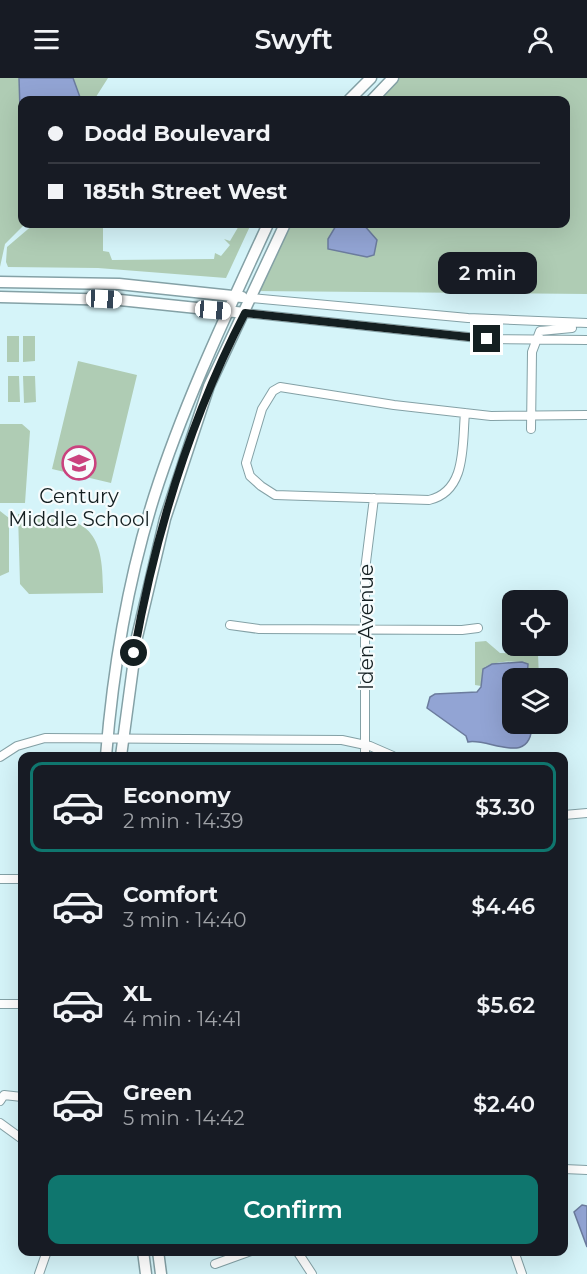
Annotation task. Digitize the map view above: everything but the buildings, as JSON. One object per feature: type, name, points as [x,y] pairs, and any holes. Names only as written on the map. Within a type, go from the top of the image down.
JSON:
[{"type":"main road","points":[[354,96],[371,78]]},
{"type":"main road","points":[[376,96],[393,78]]},
{"type":"main road","points":[[106,752],[119,650],[153,499],[187,406],[266,228]]},
{"type":"main road","points":[[121,752],[138,629],[165,519],[201,408],[283,228]]},
{"type":"main road","points":[[0,282],[120,284],[252,298]]},
{"type":"main road","points":[[0,297],[120,300],[245,313]]},
{"type":"main road","points":[[144,1256],[146,1274]]},
{"type":"main road","points":[[159,1256],[161,1274]]},
{"type":"street","points":[[252,298],[468,318],[587,324]]},
{"type":"street","points":[[245,313],[435,335],[587,340]]},
{"type":"street","points":[[531,429],[532,352],[536,340],[543,329],[587,324]]},
{"type":"street","points":[[465,413],[456,483],[440,498],[429,500],[275,495],[250,476],[246,463],[262,410],[273,391],[280,387],[394,405],[465,413],[531,416],[587,415]]},
{"type":"street","name":"Iden Avenue","points":[[365,752],[365,570],[374,498]]},
{"type":"street","points":[[230,625],[249,629],[471,630],[478,628]]},
{"type":"street","points":[[0,757],[17,746],[45,738],[108,737],[335,740],[366,744],[384,752]]},
{"type":"street","points":[[568,815],[587,813]]},
{"type":"street","points":[[0,879],[18,879]]},
{"type":"street","points":[[0,1004],[18,1004]]},
{"type":"street","points":[[0,1101],[4,1095],[18,1097]]},
{"type":"street","points":[[0,1123],[18,1136]]},
{"type":"street","points":[[568,1169],[587,1170]]},
{"type":"street","points":[[39,1274],[45,1256]]},
{"type":"street","points":[[215,1264],[237,1256]]},
{"type":"street","points":[[300,1256],[312,1274]]},
{"type":"street","points":[[516,1256],[522,1274]]},
{"type":"green space","points":[[0,78],[108,78],[97,96],[18,96],[18,228],[21,228],[5,244],[0,267]]},
{"type":"green space","points":[[394,78],[587,78],[587,294],[248,291],[287,228],[570,228],[570,96],[380,96]]},
{"type":"green space","points":[[29,228],[103,228],[103,251],[109,252],[112,260],[214,259],[215,253],[221,256],[230,245],[224,239],[230,241],[238,228],[249,228],[226,278],[98,268],[8,267],[7,247]]},
{"type":"green space","points":[[7,336],[19,336],[19,362],[7,362]]},
{"type":"green space","points":[[23,336],[35,336],[35,361],[23,362]]},
{"type":"green space","points":[[78,361],[137,375],[111,483],[52,469]]},
{"type":"green space","points":[[8,376],[19,376],[20,402],[8,402]]},
{"type":"green space","points":[[23,376],[35,376],[36,402],[24,403]]},
{"type":"green space","points":[[0,424],[22,424],[30,431],[25,503],[0,503]]},
{"type":"green space","points":[[0,511],[9,518],[9,572],[0,576]]},
{"type":"green space","points":[[18,514],[59,518],[85,528],[94,537],[99,551],[103,593],[29,594],[20,584]]},
{"type":"green space","points":[[486,641],[502,653],[502,656],[538,656],[539,668],[528,668],[528,664],[518,662],[500,662],[485,667],[481,686],[475,685],[475,642]]},
{"type":"water","points":[[19,78],[73,78],[80,96],[20,96]]},
{"type":"water","points":[[335,228],[366,228],[377,240],[374,255],[367,257],[328,249],[328,239]]},
{"type":"water","points":[[522,662],[528,664],[528,668],[502,668],[502,734],[530,734],[525,745],[517,748],[468,742],[466,736],[427,708],[430,697],[435,694],[477,692],[481,687],[483,669],[492,664]]},
{"type":"water","points":[[582,1205],[587,1206],[587,1247],[574,1212]]},
{"type":"place","name":"Century Middle School","points":[[79,463]]},
{"type":"route","points":[[134,653],[150,572],[189,443],[209,386],[245,313],[487,339]]}]
